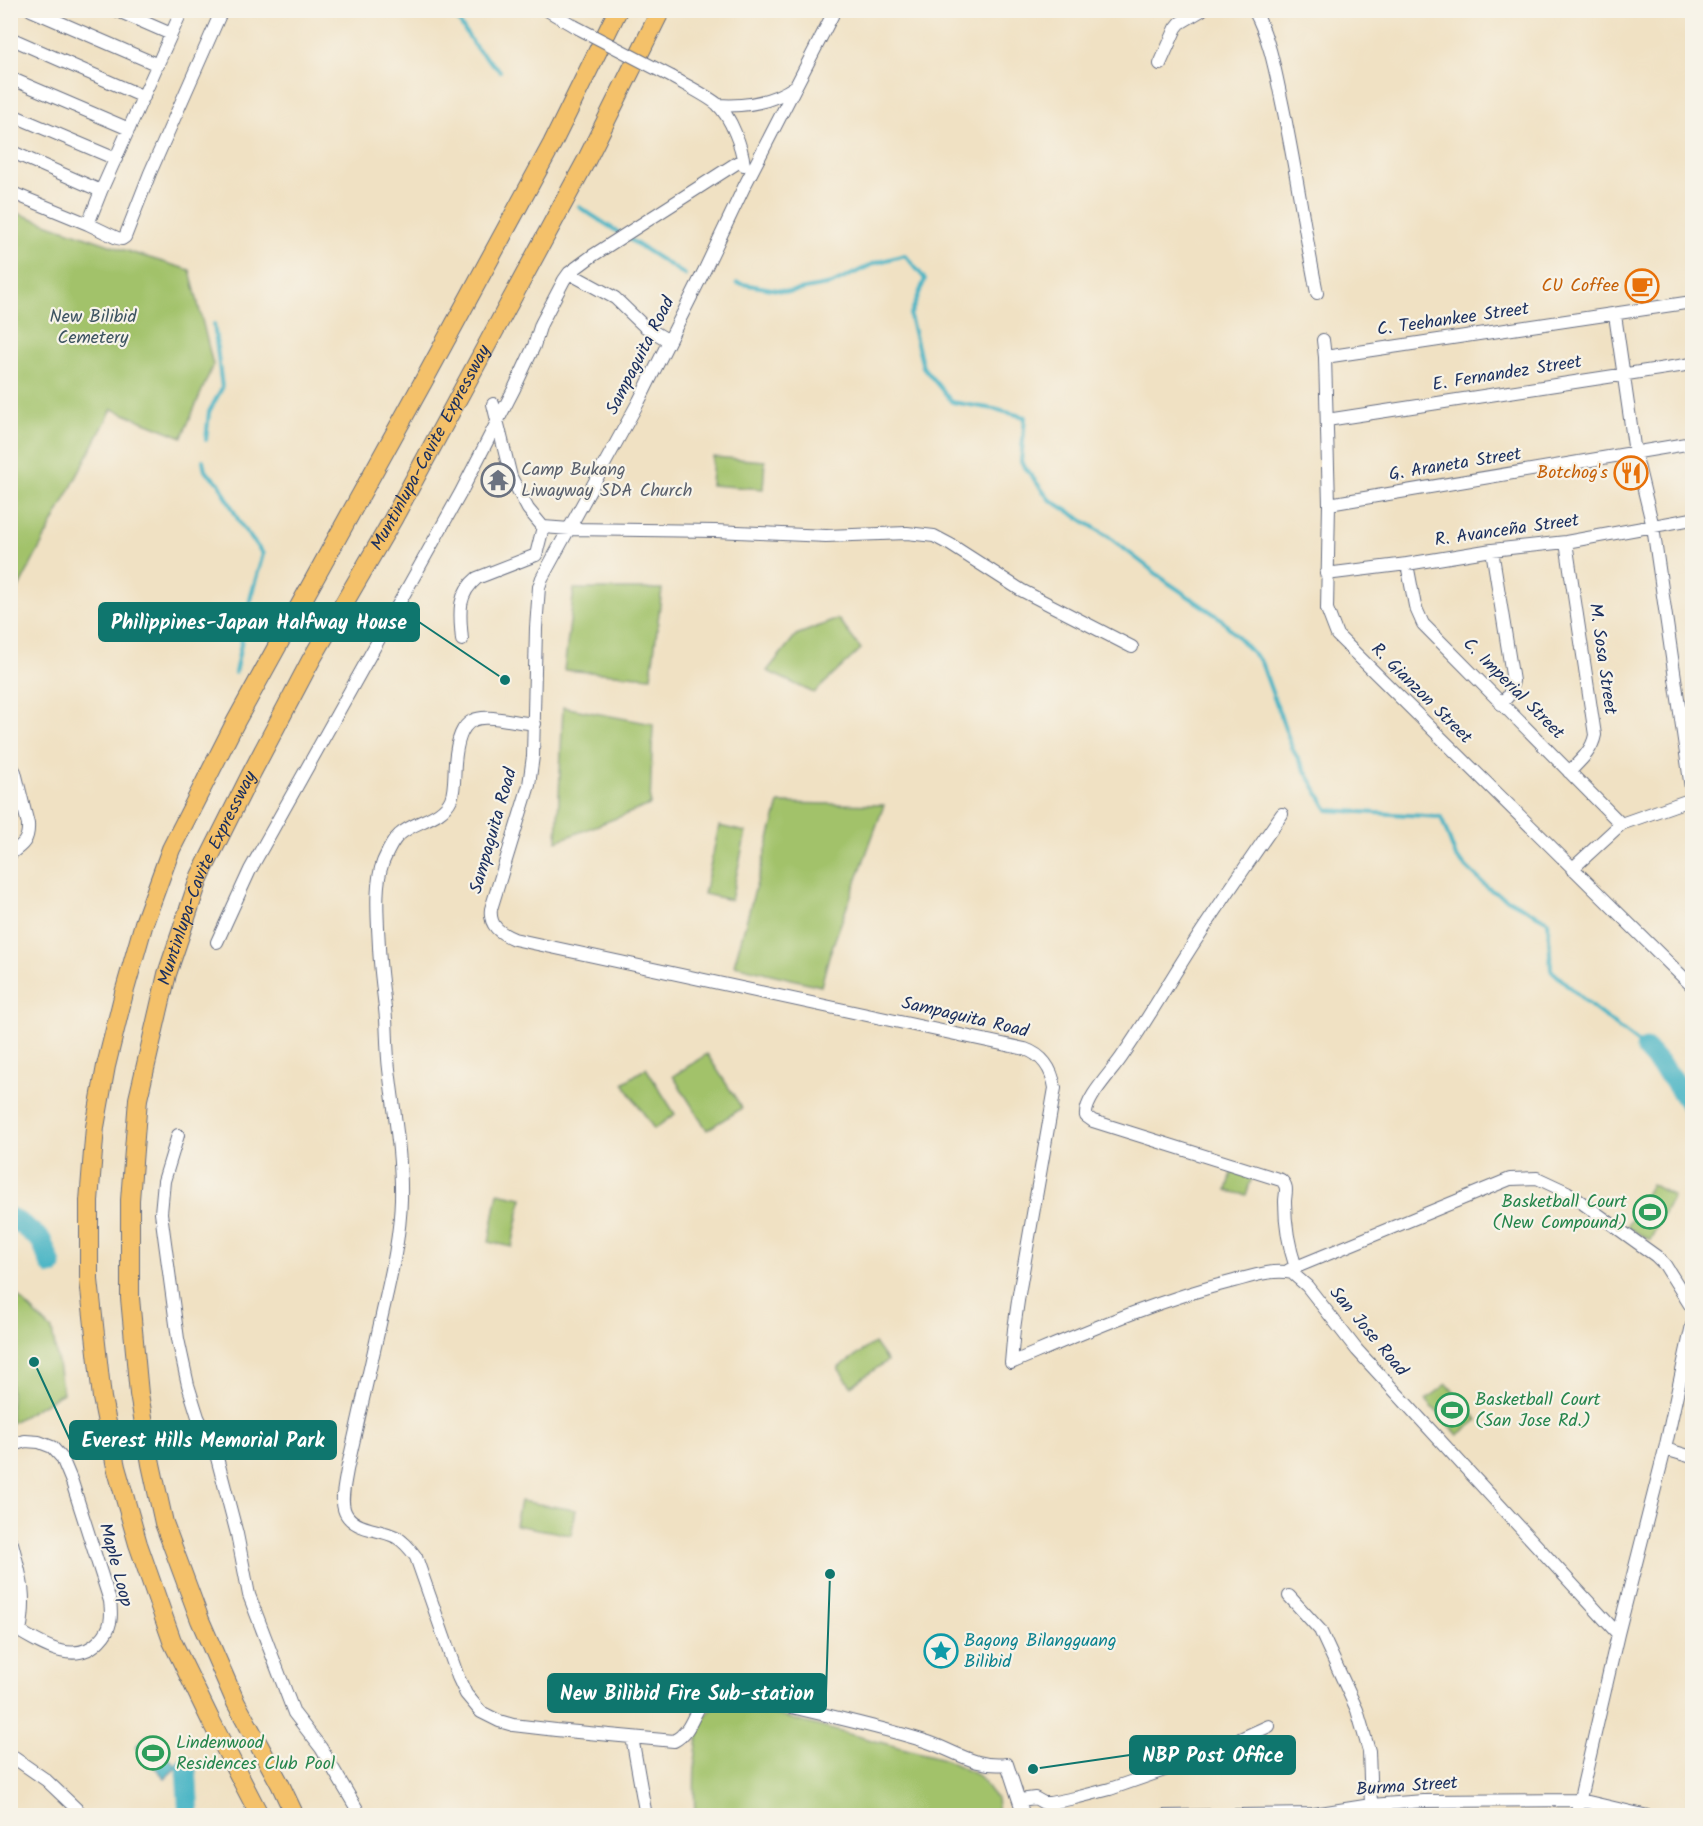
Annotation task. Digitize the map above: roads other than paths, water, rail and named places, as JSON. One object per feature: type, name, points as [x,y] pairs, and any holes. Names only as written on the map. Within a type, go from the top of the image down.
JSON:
[{"type":"highway","points":[[260,1815],[172,1641],[138,1544],[116,1467],[102,1398],[89,1280],[89,1201],[95,1127],[106,1066],[144,923],[171,849],[236,721],[546,155],[618,10]]},
{"type":"highway","name":"Muntinlupa-Cavite Expressway","points":[[295,1815],[236,1702],[200,1620],[164,1523],[151,1464],[139,1394],[130,1298],[130,1200],[138,1099],[167,974],[200,876],[311,660],[393,519],[541,245],[662,10]]},
{"type":"street","points":[[31,10],[159,65]]},
{"type":"street","points":[[116,10],[171,34]]},
{"type":"street","points":[[88,224],[182,10]]},
{"type":"street","points":[[10,192],[117,238],[125,237],[150,173],[222,10]]},
{"type":"street","points":[[547,10],[672,77],[718,105],[736,106],[776,98],[798,84]]},
{"type":"street","name":"Sampaguita Road","points":[[835,10],[744,187],[639,401],[603,464],[539,587],[536,628],[535,724],[529,785],[490,909],[492,924],[506,936],[525,942],[1035,1052],[1053,1078],[1055,1088],[1019,1294],[1011,1364],[1126,1315],[1211,1287],[1290,1269]]},
{"type":"street","points":[[1161,64],[1176,28],[1180,23],[1202,10]]},
{"type":"street","points":[[1254,10],[1266,38],[1278,86],[1291,145],[1300,208],[1317,293]]},
{"type":"street","points":[[10,38],[144,97]]},
{"type":"street","points":[[10,78],[129,129]]},
{"type":"street","points":[[718,105],[736,136],[743,159],[744,187]]},
{"type":"street","points":[[10,114],[116,159]]},
{"type":"street","points":[[10,151],[101,191]]},
{"type":"street","points":[[217,942],[250,870],[460,494],[534,346],[541,324],[569,273],[743,159]]},
{"type":"street","points":[[569,273],[615,298],[644,326],[669,341]]},
{"type":"street","name":"C. Teehankee Street","points":[[1325,357],[1692,302]]},
{"type":"street","points":[[1615,315],[1635,453],[1653,527],[1692,795]]},
{"type":"street","name":"R. Gianzon Street","points":[[1323,340],[1329,504],[1327,609],[1337,635],[1692,986]]},
{"type":"street","name":"E. Fernandez Street","points":[[1327,420],[1692,364]]},
{"type":"street","points":[[493,404],[511,477],[528,510],[543,527],[826,536],[907,533],[934,536],[1021,590],[1132,647]]},
{"type":"street","name":"G. Araneta Street","points":[[1329,504],[1692,443]]},
{"type":"street","name":"R. Avanceña Street","points":[[1326,574],[1492,550],[1566,542],[1692,519]]},
{"type":"street","points":[[536,555],[543,527]]},
{"type":"street","name":"M. Sosa Street","points":[[1566,542],[1595,735],[1589,752],[1569,772]]},
{"type":"street","points":[[1492,550],[1513,681],[1509,695],[1501,704]]},
{"type":"street","points":[[536,555],[549,567]]},
{"type":"street","points":[[462,640],[461,603],[470,583],[477,578],[536,555]]},
{"type":"street","name":"C. Imperial Street","points":[[1407,564],[1415,606],[1424,624],[1621,824]]},
{"type":"street","points":[[535,724],[481,718],[470,720],[462,730],[457,745],[451,799],[436,815],[399,835],[391,845],[383,864],[378,904],[380,973],[400,1156],[401,1200],[399,1233],[391,1278],[347,1470],[342,1500],[344,1512],[348,1519],[357,1526],[396,1537],[417,1557],[458,1677],[466,1694],[481,1712],[500,1721],[513,1725],[674,1741],[689,1729],[700,1705],[711,1696],[734,1694],[825,1714],[916,1738],[970,1761],[1007,1764],[1024,1815]]},
{"type":"street","points":[[10,764],[15,772],[28,824],[28,833],[27,840],[21,847],[10,854]]},
{"type":"street","points":[[1572,869],[1621,824],[1692,799]]},
{"type":"street","points":[[1282,814],[1232,885],[1118,1063],[1088,1102],[1085,1109],[1086,1116],[1281,1180],[1286,1188],[1290,1269],[1510,1179],[1537,1178],[1567,1192],[1656,1256],[1665,1265],[1692,1308]]},
{"type":"street","points":[[178,1135],[164,1181],[161,1213],[178,1339],[188,1384],[198,1417],[216,1454],[237,1534],[249,1595],[294,1713],[321,1748],[361,1815]]},
{"type":"street","name":"San Jose Road","points":[[1290,1269],[1307,1286],[1357,1350],[1618,1634]]},
{"type":"street","points":[[1576,1815],[1618,1634],[1665,1449],[1692,1325]]},
{"type":"street","name":"Maple Loop","points":[[10,1446],[25,1441],[39,1442],[52,1447],[62,1458],[110,1600],[112,1618],[107,1633],[94,1646],[76,1654],[52,1649],[15,1629]]},
{"type":"street","points":[[1665,1449],[1692,1457]]},
{"type":"street","points":[[12,1543],[24,1596],[24,1614],[15,1629]]},
{"type":"street","points":[[1289,1596],[1320,1630],[1357,1710],[1369,1751],[1371,1805]]},
{"type":"street","points":[[1020,1800],[1035,1798],[1044,1803],[1050,1803],[1110,1789],[1196,1759],[1269,1726]]},
{"type":"street","points":[[632,1737],[646,1815]]},
{"type":"street","points":[[10,1755],[46,1780],[84,1815]]},
{"type":"street","name":"Burma Street","points":[[1165,1815],[1314,1814],[1371,1805],[1424,1801],[1580,1800],[1648,1815]]},
{"type":"water","name":"Lindenwood Residences Club Pool","points":[[148,1735],[177,1767],[165,1778],[135,1747]]},
{"type":"waterway","points":[[451,10],[477,49],[500,71]]},
{"type":"waterway","points":[[579,207],[685,275]]},
{"type":"waterway","points":[[737,283],[789,292],[832,284],[875,263],[905,255],[925,279],[910,316],[923,367],[952,402],[1025,417],[1021,462],[1049,499],[1109,537],[1167,582],[1220,618],[1261,662],[1293,750],[1328,810],[1441,817],[1456,857],[1489,889],[1548,921],[1551,970],[1593,1008],[1646,1049]]},
{"type":"waterway","points":[[206,440],[209,412],[222,388],[214,324]]},
{"type":"waterway","points":[[203,460],[205,471],[219,483],[241,525],[263,554],[251,596],[235,673]]},
{"type":"waterway","points":[[1646,1049],[1672,1078],[1692,1107]]},
{"type":"waterway","points":[[10,1218],[41,1240],[51,1265]]},
{"type":"waterway","points":[[186,1767],[189,1816]]},
{"type":"place","name":"CU Coffee","points":[[1642,286]]},
{"type":"place","name":"Botchog's","points":[[1631,473]]},
{"type":"place","name":"Camp Bukang Liwayway SDA Church","points":[[498,480]]},
{"type":"place","name":"Philippines-Japan Halfway House","points":[[505,680]]},
{"type":"place","name":"Basketball Court (New Compound)","points":[[1650,1212]]},
{"type":"place","name":"Everest Hills Memorial Park","points":[[34,1362]]},
{"type":"place","name":"Basketball Court (San Jose Rd.)","points":[[1452,1410]]},
{"type":"place","name":"New Bilibid Fire Sub-station","points":[[830,1574]]},
{"type":"place","name":"Bagong Bilangguang Bilibid","points":[[941,1651]]},
{"type":"place","name":"Lindenwood Residences Club Pool","points":[[153,1753]]},
{"type":"place","name":"NBP Post Office","points":[[1033,1769]]},
{"type":"park label","name":"New Bilibid Cemetery","points":[[93,327]]}]
